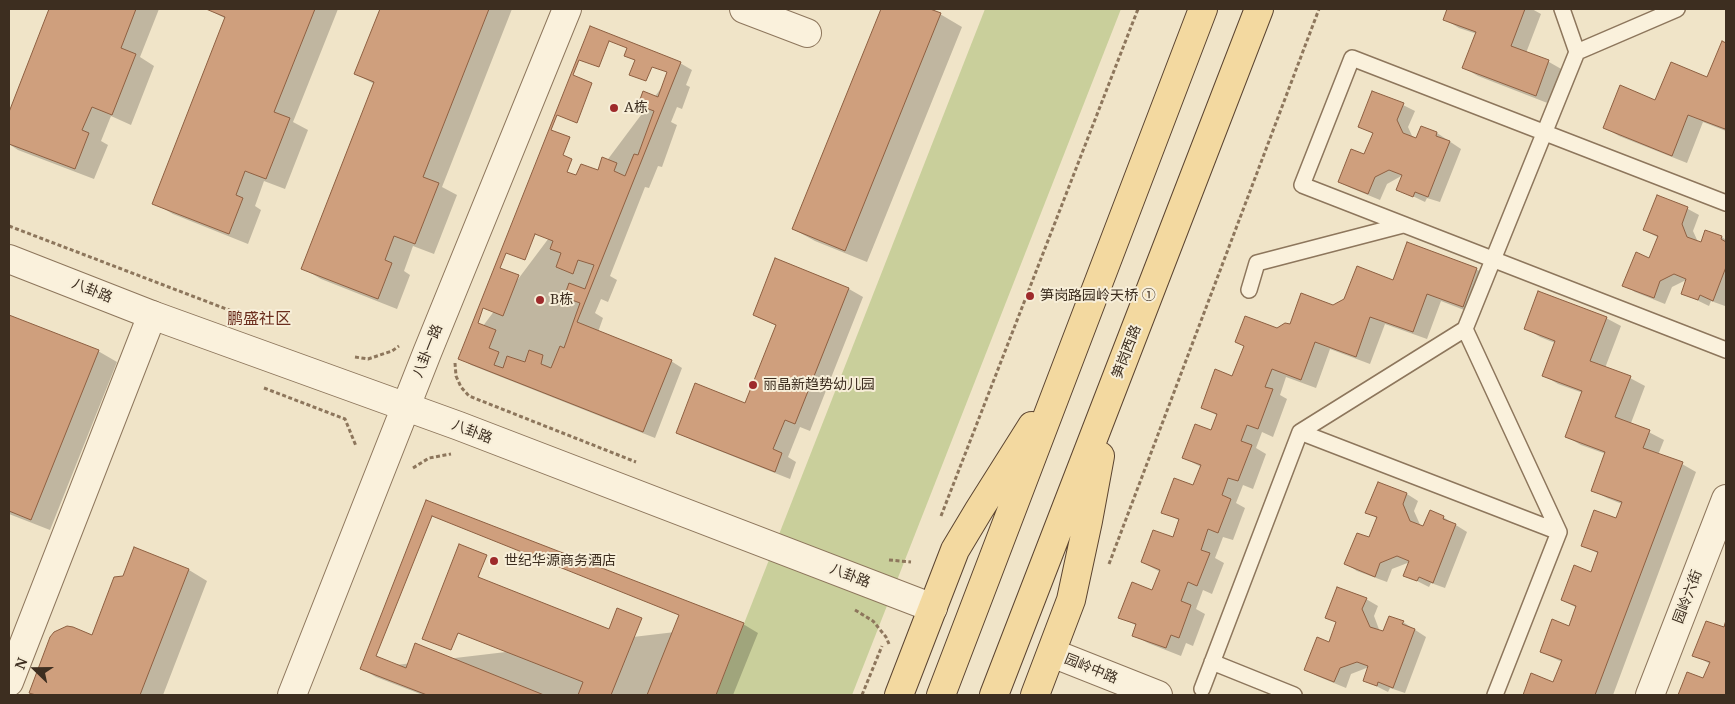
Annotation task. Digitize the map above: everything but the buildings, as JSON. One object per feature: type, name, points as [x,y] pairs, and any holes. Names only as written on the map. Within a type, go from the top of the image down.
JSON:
[{"type":"main road","points":[[941,695],[1203,9]]},
{"type":"main road","name":"笋岗西路","points":[[994,695],[1259,9]]},
{"type":"main road","points":[[899,695],[955,550],[1063,376]]},
{"type":"main road","points":[[1035,695],[1071,600],[1088,521],[1111,393]]},
{"type":"street","name":"八卦一路","points":[[292,695],[567,9]]},
{"type":"street","points":[[744,9],[807,33]]},
{"type":"street","name":"八卦路","points":[[9,259],[152,315],[468,430],[933,608]]},
{"type":"street","points":[[9,682],[152,315]]},
{"type":"street","name":"园岭六街","points":[[1650,695],[1726,499]]},
{"type":"street","name":"园岭中路","points":[[1052,653],[1158,695]]},
{"type":"lane","points":[[1202,689],[1300,432],[1465,329],[1577,52],[1562,9]]},
{"type":"lane","points":[[1577,52],[1677,9]]},
{"type":"lane","points":[[1726,203],[1352,58],[1302,185],[1726,350]]},
{"type":"lane","points":[[1249,290],[1257,263],[1403,225]]},
{"type":"lane","points":[[1465,329],[1558,532],[1495,695]]},
{"type":"lane","points":[[1300,432],[1558,532]]},
{"type":"lane","points":[[1212,662],[1294,695]]},
{"type":"path","points":[[940,519],[1138,9]]},
{"type":"path","points":[[1109,566],[1319,9]]},
{"type":"path","points":[[9,226],[249,318]]},
{"type":"path","points":[[352,357],[368,358],[392,351],[402,344]]},
{"type":"path","points":[[455,363],[458,382],[469,396]]},
{"type":"path","points":[[256,385],[345,419],[356,446]]},
{"type":"path","points":[[862,695],[882,646]]},
{"type":"green space","points":[[985,9],[1121,9],[852,695],[716,695]]},
{"type":"place","name":"A栋","points":[[614,108]]},
{"type":"place","name":"笋岗路园岭天桥 ①","points":[[1030,296]]},
{"type":"place","name":"B栋","points":[[540,300]]},
{"type":"place","name":"丽晶新趋势幼儿园","points":[[753,385]]},
{"type":"place","name":"世纪华源商务酒店","points":[[494,561]]},
{"type":"district","name":"鹏盛社区","points":[[259,319]]}]
